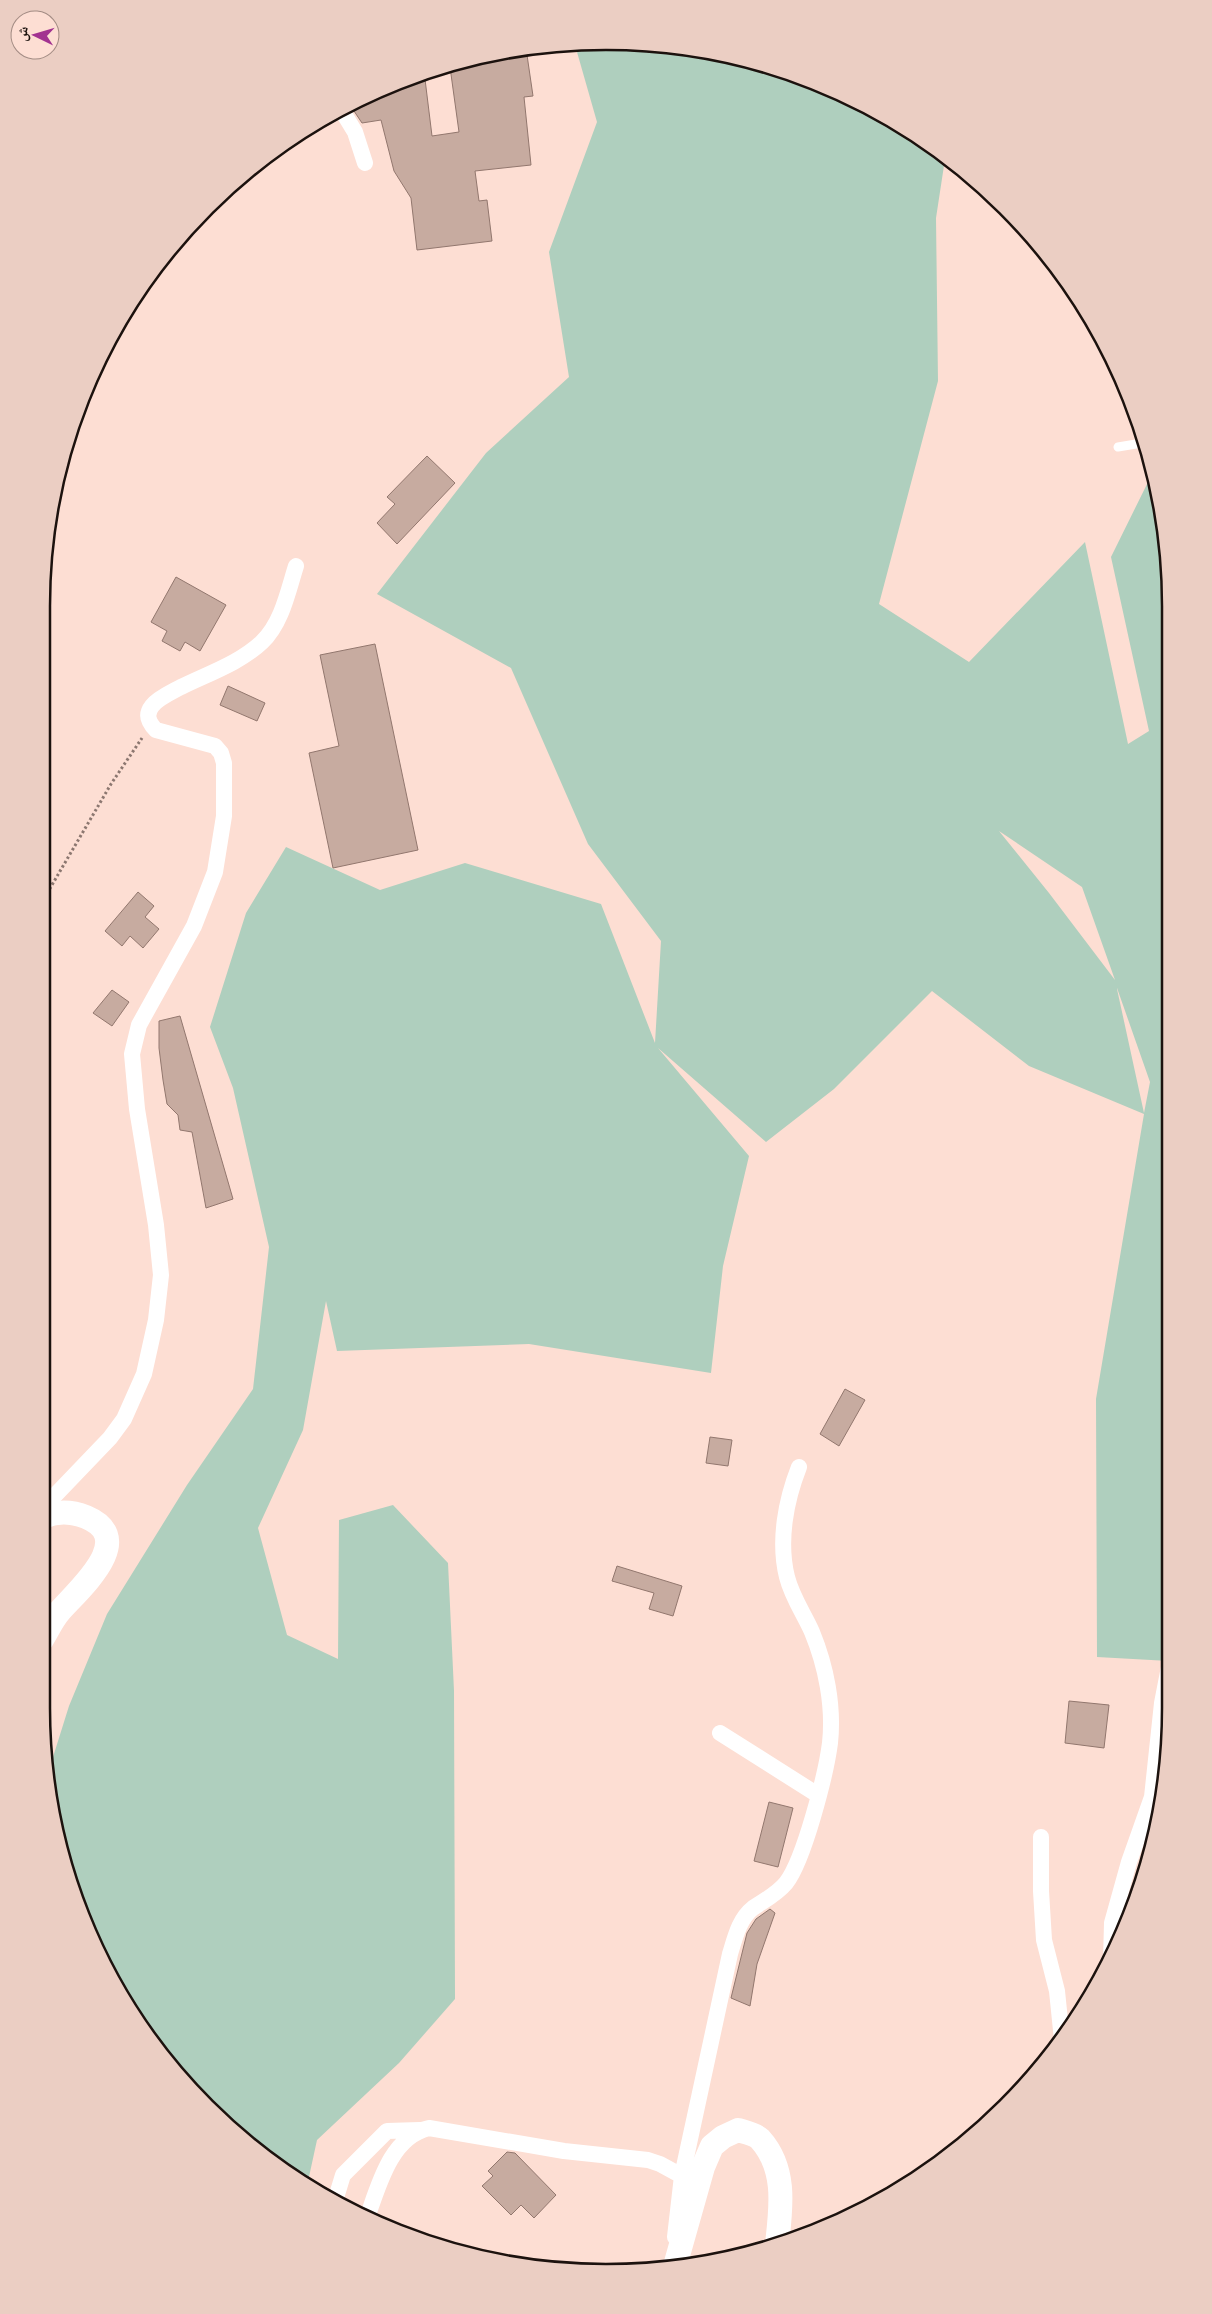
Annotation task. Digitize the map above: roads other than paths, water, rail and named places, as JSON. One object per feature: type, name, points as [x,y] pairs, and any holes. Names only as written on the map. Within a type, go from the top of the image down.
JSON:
[{"type":"main road","points":[[50,1514],[68,1512],[87,1517],[101,1528],[107,1540],[106,1550],[98,1568],[58,1613],[50,1627]]},
{"type":"main road","points":[[676,2259],[712,2146],[723,2137],[738,2130],[759,2138],[771,2157],[781,2180],[781,2207],[778,2236]]},
{"type":"street","points":[[345,115],[355,132],[365,163]]},
{"type":"street","points":[[50,1502],[110,1438],[124,1419],[144,1374],[156,1320],[161,1276],[156,1225],[137,1108],[132,1054],[139,1024],[194,926],[215,872],[224,816],[224,763],[221,753],[215,746],[156,730],[150,724],[148,718],[152,706],[167,694],[249,653],[262,642],[273,630],[296,566]]},
{"type":"street","points":[[675,2259],[682,2176],[730,1954],[740,1924],[751,1909],[776,1894],[797,1864],[818,1795],[830,1745],[832,1723],[829,1692],[822,1660],[812,1631],[796,1602],[787,1577],[784,1549],[789,1492],[800,1466]]},
{"type":"street","points":[[1112,1940],[1112,1923],[1129,1862],[1152,1797],[1162,1703]]},
{"type":"street","points":[[720,1733],[818,1795]]},
{"type":"street","points":[[1041,1837],[1041,1891],[1044,1940],[1057,1991],[1061,2027]]},
{"type":"street","points":[[370,2212],[378,2184],[389,2162],[408,2136],[429,2128],[564,2151],[648,2160],[682,2176]]},
{"type":"street","points":[[337,2195],[342,2175],[387,2131],[421,2130]]},
{"type":"lane","points":[[1118,447],[1137,444]]}]
